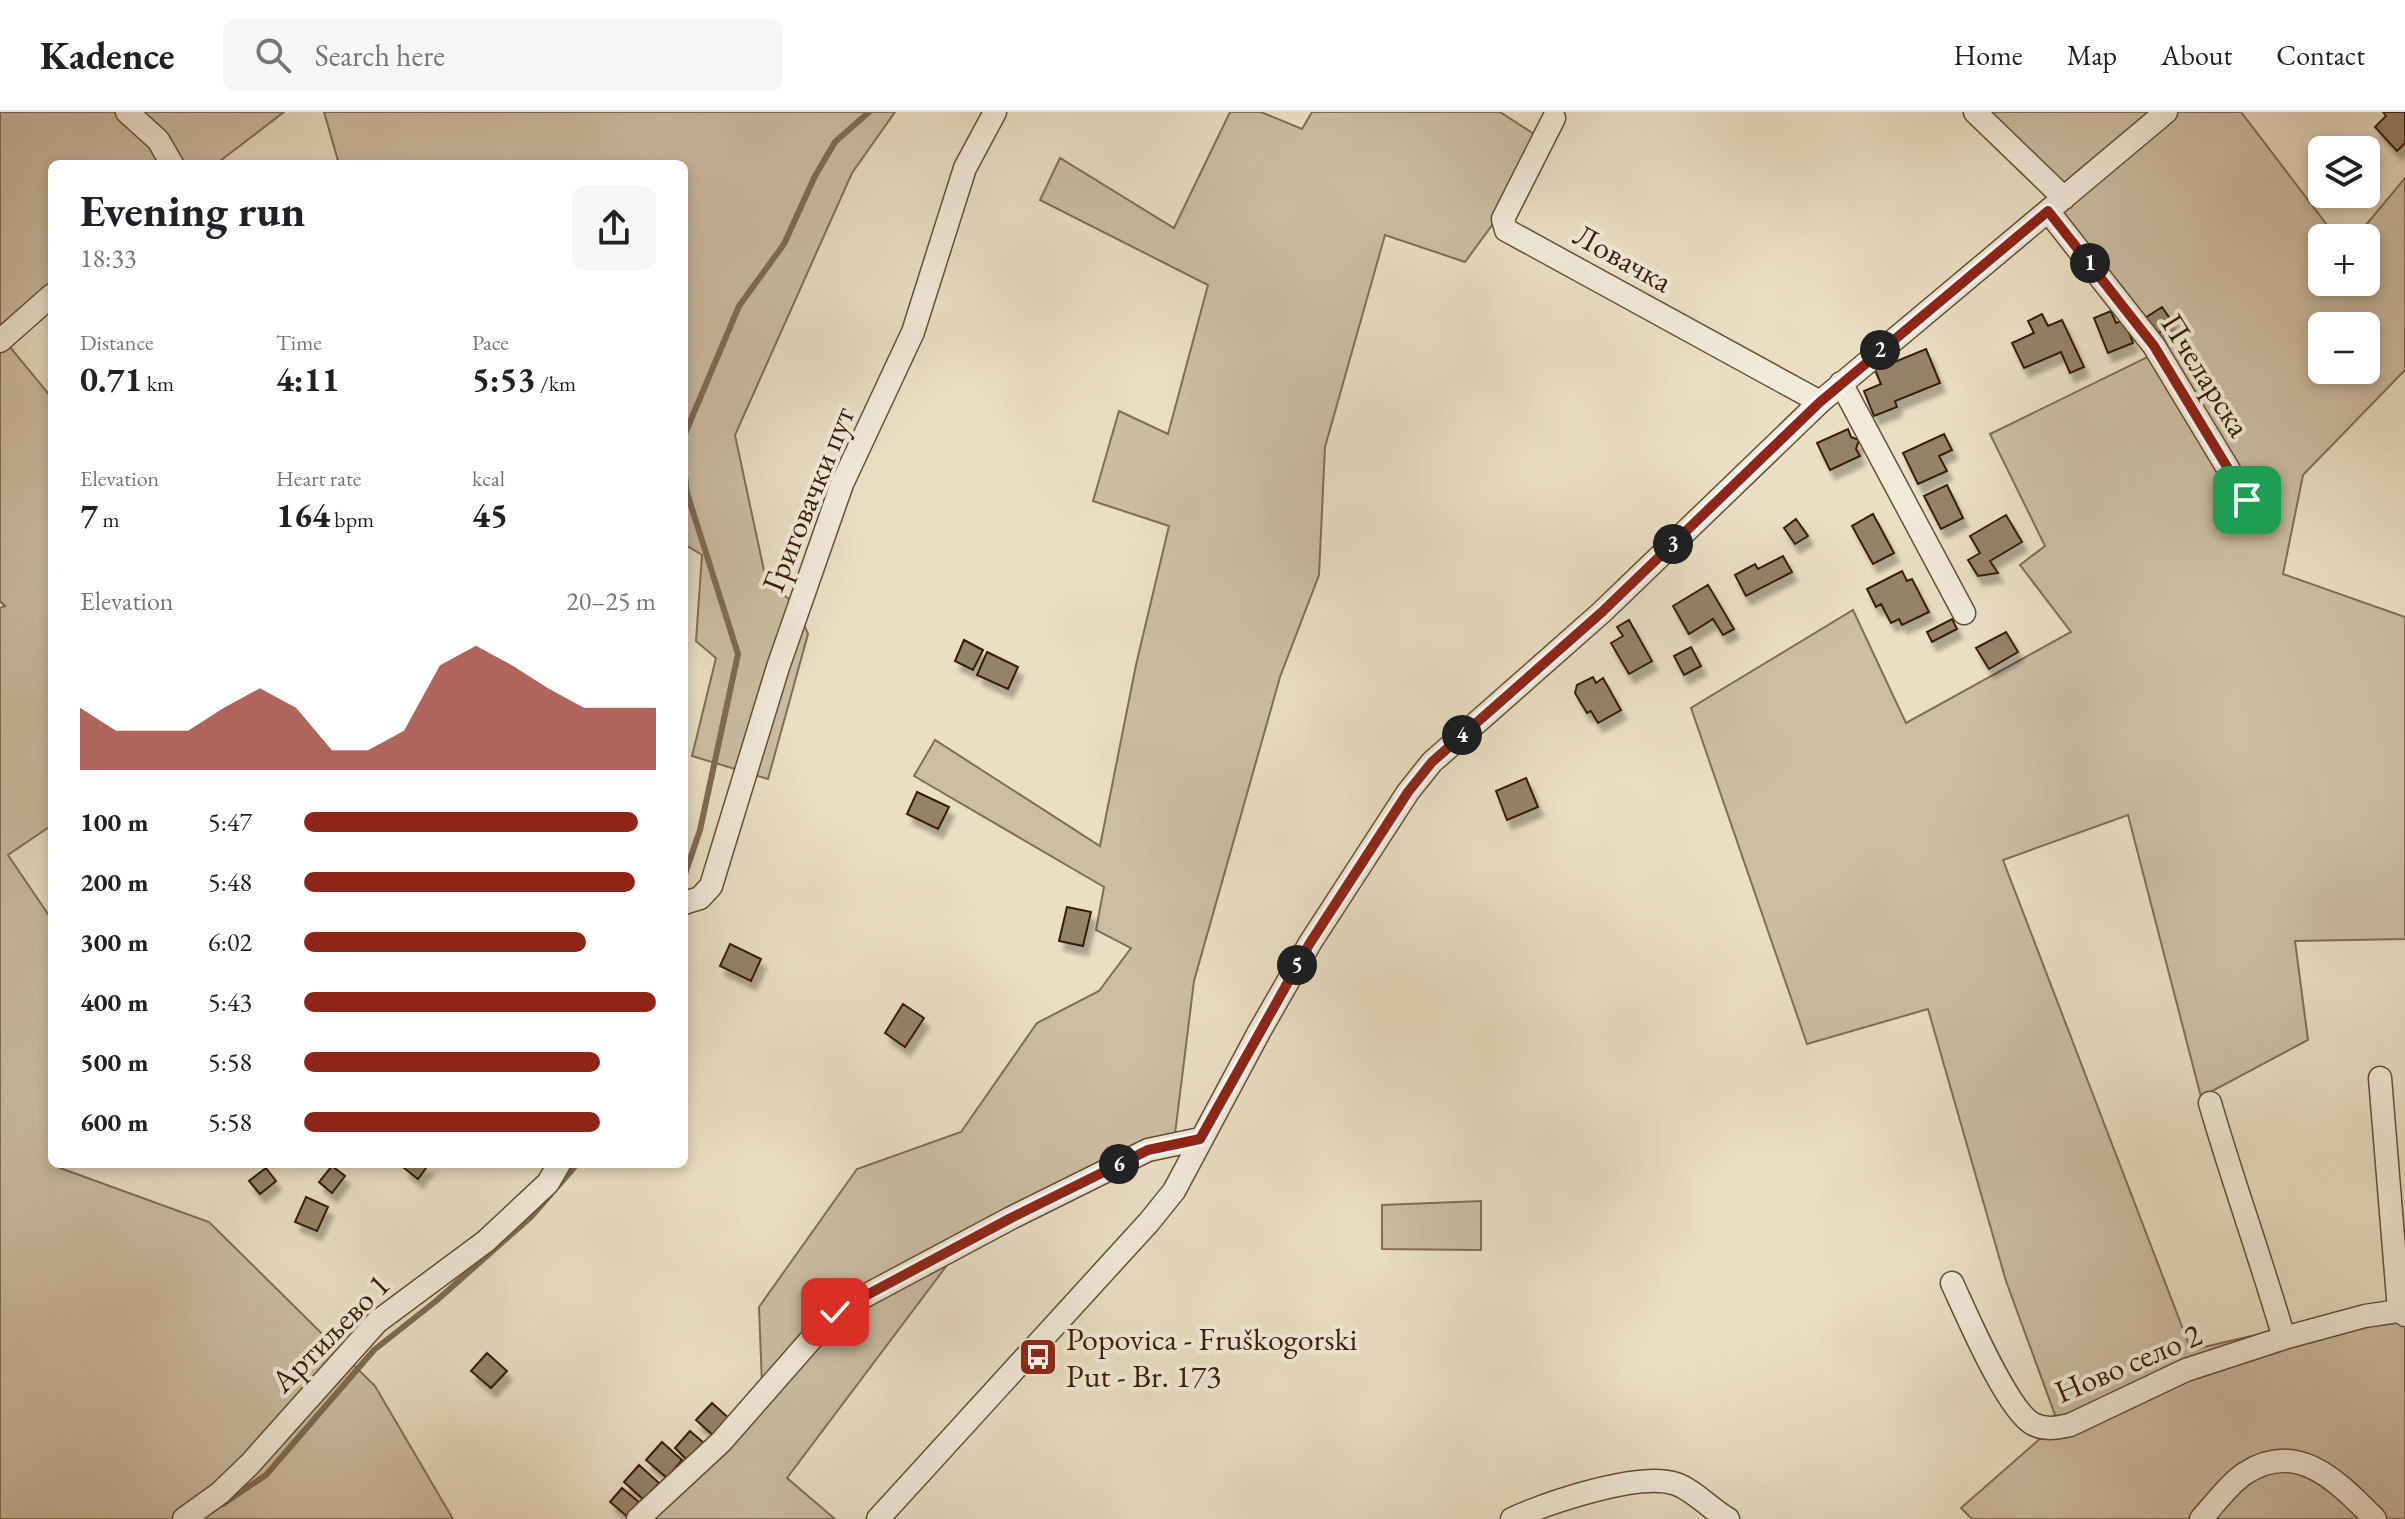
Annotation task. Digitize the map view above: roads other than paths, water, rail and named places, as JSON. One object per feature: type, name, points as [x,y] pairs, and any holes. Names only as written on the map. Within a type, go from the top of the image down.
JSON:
[{"type":"street","points":[[127,112],[158,140],[170,160]]},
{"type":"street","name":"Григовачки пут","points":[[688,902],[700,898],[711,886],[778,667],[842,484],[913,332],[965,168],[995,112]]},
{"type":"street","name":"Пчеларска","points":[[1975,112],[2056,205],[2154,346],[2247,500]]},
{"type":"street","points":[[878,1519],[1174,1191],[1310,943],[1408,792],[1432,762],[1602,612],[1841,383],[2166,112]]},
{"type":"street","name":"Ловачка","points":[[1554,118],[1503,219],[1506,230],[1820,402]]},
{"type":"street","points":[[0,341],[48,299]]},
{"type":"street","points":[[1841,383],[1964,613]]},
{"type":"street","points":[[2380,1078],[2403,1312]]},
{"type":"street","points":[[2210,1103],[2238,1200],[2259,1250],[2284,1338]]},
{"type":"street","points":[[638,1519],[721,1442],[835,1312],[1011,1218],[1148,1150],[1200,1139]]},
{"type":"street","name":"Артиљево 1","points":[[184,1519],[220,1493],[250,1464],[377,1322],[486,1241],[548,1183],[557,1168]]},
{"type":"street","name":"Ново село 2","points":[[1952,1283],[1993,1368],[2021,1415],[2034,1425],[2052,1429],[2070,1425],[2186,1370],[2365,1316],[2403,1312]]},
{"type":"street","points":[[2201,1519],[2243,1475],[2264,1465],[2285,1461],[2320,1470],[2335,1480],[2375,1519]]},
{"type":"street","points":[[1512,1519],[1542,1505],[1646,1481],[1676,1484],[1728,1519]]},
{"type":"waterway","points":[[688,427],[739,306],[784,244],[815,176],[835,142],[869,112]]},
{"type":"waterway","points":[[688,496],[738,654],[700,830],[688,865]]},
{"type":"waterway","points":[[558,1186],[574,1168]]},
{"type":"waterway","points":[[223,1504],[266,1475],[374,1350],[436,1301],[531,1217],[551,1194]]},
{"type":"place","name":"Popovica - Fruškogorski Put - Br. 173","points":[[1038,1357]]}]
